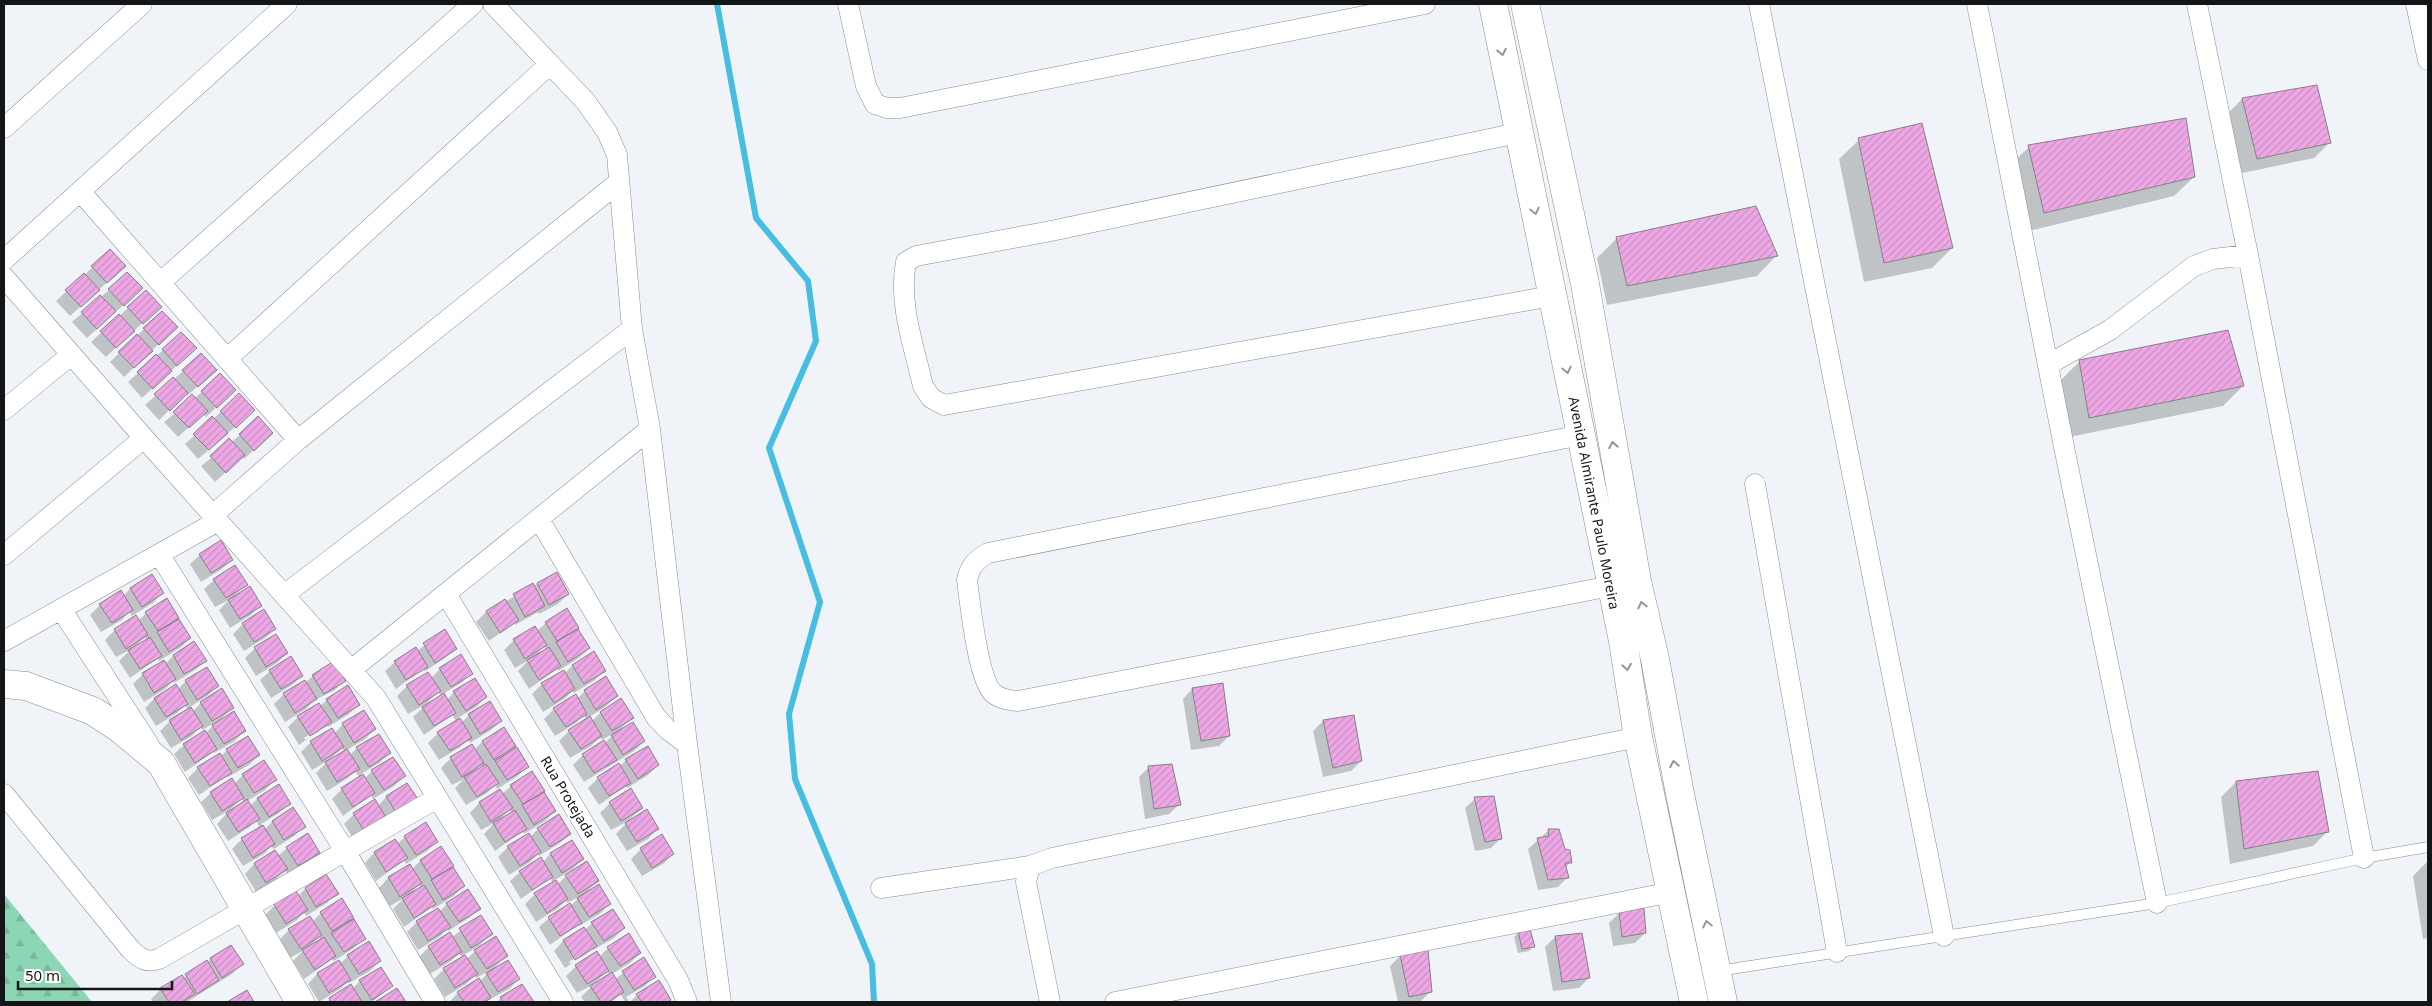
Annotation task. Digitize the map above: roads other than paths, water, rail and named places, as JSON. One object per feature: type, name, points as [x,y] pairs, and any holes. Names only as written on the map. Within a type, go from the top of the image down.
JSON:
[{"type":"main road","name":"Avenida Almirante Paulo Moreira","points":[[1493,4],[1623,641],[1638,736],[1672,892],[1703,973],[1724,1002]]},
{"type":"main road","name":"Avenida Almirante Paulo Moreira","points":[[1525,4],[1585,284],[1636,581],[1655,658],[1678,788],[1703,973],[1694,1002]]},
{"type":"main road","points":[[4,684],[26,686],[93,710],[119,728],[161,763],[300,1002]]},
{"type":"street","points":[[4,128],[142,4]]},
{"type":"street","points":[[4,260],[287,4]]},
{"type":"street","points":[[161,282],[473,4]]},
{"type":"street","points":[[493,4],[586,102],[607,132],[617,155],[632,329],[650,429],[720,1002]]},
{"type":"street","points":[[848,4],[866,86],[875,104],[887,108],[920,104],[1425,4]]},
{"type":"street","points":[[1759,4],[1944,936]]},
{"type":"street","points":[[1978,4],[2050,364],[2065,452],[2157,902]]},
{"type":"street","points":[[2197,4],[2248,255],[2364,858]]},
{"type":"street","points":[[2416,4],[2428,60]]},
{"type":"street","points":[[227,359],[550,64]]},
{"type":"street","points":[[1518,133],[1046,232],[916,256],[906,262],[903,277],[904,301],[924,386],[931,398],[944,405],[1552,296]]},
{"type":"street","points":[[4,641],[159,554],[215,518],[298,440],[619,182]]},
{"type":"street","points":[[80,191],[298,440]]},
{"type":"street","points":[[2050,364],[2110,330],[2194,266],[2213,259],[2248,255]]},
{"type":"street","points":[[4,277],[144,438],[376,698],[563,1002]]},
{"type":"street","points":[[284,595],[632,329]]},
{"type":"street","points":[[4,410],[71,355]]},
{"type":"street","points":[[351,670],[650,429]]},
{"type":"street","points":[[1581,435],[988,553],[976,560],[969,571],[967,580],[984,678],[992,692],[1004,700],[1018,701],[1611,586]]},
{"type":"street","points":[[4,555],[144,438]]},
{"type":"street","points":[[1755,484],[1837,952]]},
{"type":"street","points":[[539,519],[656,717],[667,729],[687,744]]},
{"type":"street","points":[[159,554],[345,852],[435,1002]]},
{"type":"street","name":"Rua Protejada","points":[[446,594],[678,980],[687,1002]]},
{"type":"street","points":[[60,609],[161,763]]},
{"type":"street","points":[[881,888],[1030,866],[1052,858],[1638,736]]},
{"type":"street","points":[[4,794],[140,959],[149,962],[159,959],[437,798]]},
{"type":"street","points":[[1030,866],[1026,882],[1050,1002]]},
{"type":"street","points":[[1114,1002],[1672,892]]},
{"type":"lane","points":[[1703,973],[2157,902],[2364,858],[2428,847]]},
{"type":"waterway","points":[[717,4],[756,218],[808,281],[816,341],[769,448],[820,602],[789,714],[795,779],[872,964],[874,1002]]}]
